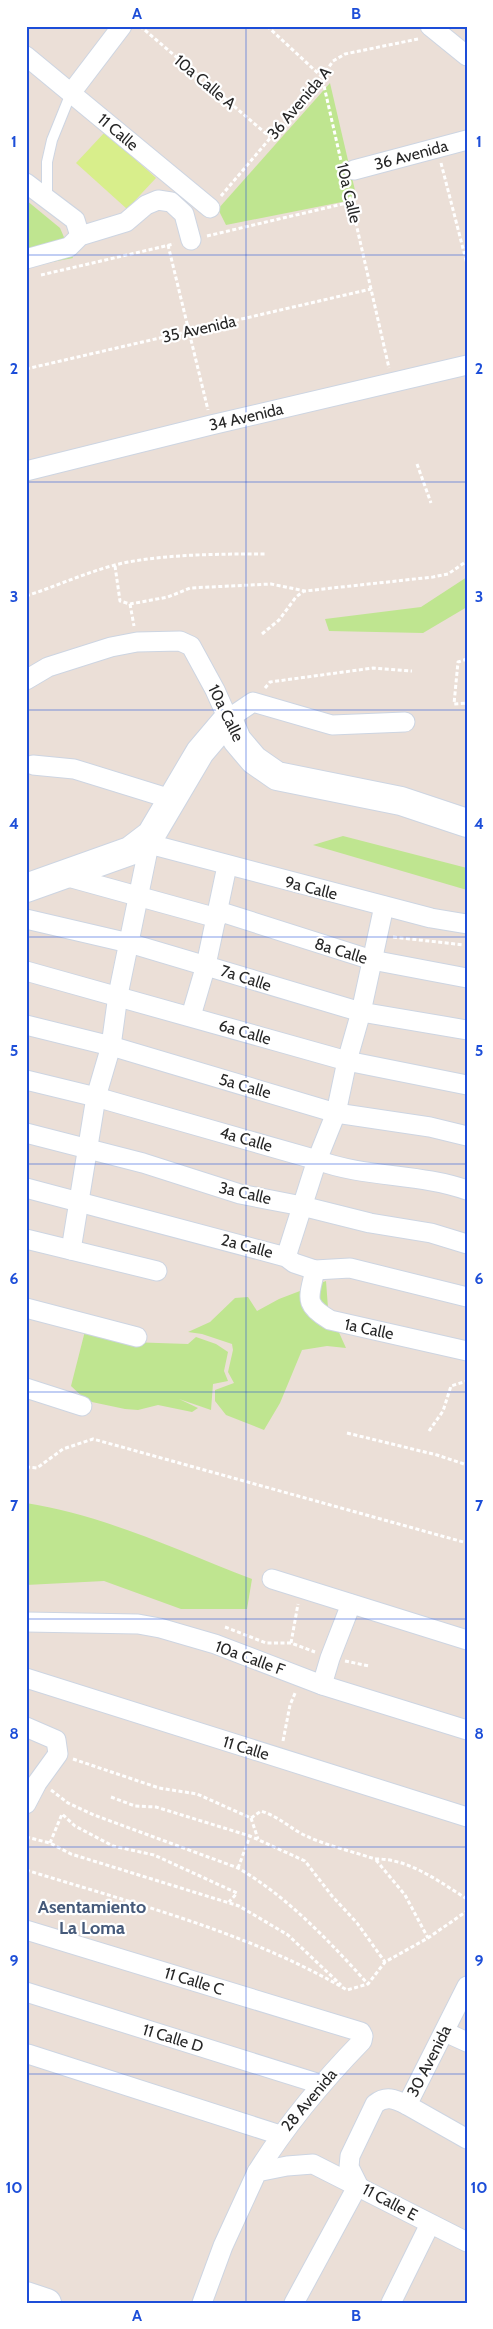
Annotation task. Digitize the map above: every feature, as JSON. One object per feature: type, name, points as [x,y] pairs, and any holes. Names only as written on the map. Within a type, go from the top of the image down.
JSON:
[{"type":"street","points":[[71,93],[122,26]]},
{"type":"street","points":[[435,30],[467,56]]},
{"type":"street","name":"11 Calle","points":[[26,56],[210,208]]},
{"type":"street","name":"36 Avenida","points":[[347,171],[467,140]]},
{"type":"street","points":[[26,183],[75,220],[80,236]]},
{"type":"street","points":[[26,259],[69,247],[80,236],[126,222],[146,205],[158,200],[172,202],[184,214],[191,240]]},
{"type":"street","name":"34 Avenida","points":[[26,471],[211,424],[467,365]]},
{"type":"street","name":"10a Calle","points":[[26,680],[48,667],[111,647],[137,642],[180,641],[191,646],[237,740],[254,760],[277,776],[401,801],[467,823]]},
{"type":"street","points":[[71,1250],[96,1097],[111,1046],[118,995],[137,896],[154,841],[171,799],[200,752],[228,719],[253,702],[332,725],[405,722]]},
{"type":"street","points":[[33,766],[74,769],[171,799]]},
{"type":"street","points":[[26,888],[154,841]]},
{"type":"street","name":"9a Calle","points":[[154,841],[227,866],[431,918],[467,924]]},
{"type":"street","points":[[191,1016],[206,965],[227,866]]},
{"type":"street","name":"8a Calle","points":[[61,875],[137,896],[217,914],[372,960],[467,978]]},
{"type":"street","points":[[286,1256],[317,1160],[336,1113],[347,1061],[361,1012],[384,906]]},
{"type":"street","name":"7a Calle","points":[[26,919],[129,943],[206,965],[251,981],[361,1012],[467,1030]]},
{"type":"street","name":"6a Calle","points":[[26,970],[347,1061],[467,1085]]},
{"type":"street","name":"5a Calle","points":[[26,1025],[111,1046],[336,1113],[430,1127],[467,1136]]},
{"type":"street","name":"4a Calle","points":[[26,1080],[96,1097],[317,1160],[335,1167],[413,1178],[467,1190]]},
{"type":"street","name":"3a Calle","points":[[26,1133],[87,1147],[240,1194],[302,1206],[370,1224],[431,1233],[467,1244]]},
{"type":"street","name":"2a Calle","points":[[26,1188],[286,1256],[294,1263],[315,1270],[350,1268],[467,1297]]},
{"type":"street","points":[[26,1239],[157,1271]]},
{"type":"street","name":"1a Calle","points":[[315,1270],[309,1300],[315,1311],[330,1320],[467,1351]]},
{"type":"street","points":[[26,1308],[137,1337]]},
{"type":"street","points":[[26,1388],[82,1406]]},
{"type":"street","points":[[272,1579],[467,1640]]},
{"type":"street","points":[[322,1685],[330,1658],[351,1604]]},
{"type":"street","name":"10a Calle F","points":[[27,1622],[138,1624],[160,1628],[215,1644],[322,1685],[467,1730]]},
{"type":"street","name":"11 Calle","points":[[26,1678],[467,1818]]},
{"type":"street","points":[[26,1727],[56,1740],[58,1744],[58,1754],[37,1783],[26,1804]]},
{"type":"street","name":"11 Calle C","points":[[26,1930],[361,2032]]},
{"type":"street","name":"30 Avenida","points":[[358,2185],[349,2167],[350,2156],[375,2104],[381,2099],[394,2098],[407,2105],[467,1986]]},
{"type":"street","name":"11 Calle D","points":[[26,1992],[320,2084]]},
{"type":"street","name":"28 Avenida","points":[[202,2303],[223,2246],[257,2172],[280,2135],[320,2084],[362,2041],[363,2036],[361,2032]]},
{"type":"street","points":[[444,2032],[467,2042]]},
{"type":"street","points":[[28,2054],[280,2135]]},
{"type":"street","points":[[407,2105],[467,2138]]},
{"type":"street","name":"11 Calle E","points":[[257,2172],[287,2166],[313,2164],[358,2185],[467,2242]]},
{"type":"street","points":[[294,2303],[358,2185]]},
{"type":"street","points":[[391,2303],[430,2224]]},
{"type":"street","points":[[26,2296],[47,2303]]},
{"type":"lane","points":[[47,199],[49,154],[52,140],[71,93]]},
{"type":"path","name":"10a Calle A","points":[[140,26],[270,137]]},
{"type":"path","points":[[267,26],[322,77]]},
{"type":"path","name":"36 Avenida A","points":[[210,208],[322,77],[333,61],[345,54],[435,30]]},
{"type":"path","name":"10a Calle","points":[[322,77],[347,171],[371,289],[393,383]]},
{"type":"path","points":[[437,149],[467,264]]},
{"type":"path","points":[[168,245],[211,424]]},
{"type":"path","name":"35 Avenida","points":[[26,369],[371,289]]},
{"type":"path","points":[[417,464],[431,503]]},
{"type":"path","points":[[26,596],[114,566],[165,557],[265,554]]},
{"type":"path","points":[[114,566],[120,601],[130,604],[168,597],[190,588],[271,584],[305,591],[433,577],[448,574],[467,562]]},
{"type":"path","points":[[262,634],[279,620],[296,597],[305,591]]},
{"type":"path","points":[[467,659],[458,662],[454,704],[467,704]]},
{"type":"path","points":[[253,702],[270,682],[373,668],[412,671]]},
{"type":"path","points":[[378,935],[464,945]]},
{"type":"path","points":[[429,1430],[443,1411],[451,1386],[467,1381]]},
{"type":"path","points":[[347,1433],[467,1465]]},
{"type":"path","points":[[26,1467],[37,1468],[63,1449],[93,1439],[467,1543]]},
{"type":"path","points":[[291,1643],[298,1602]]},
{"type":"path","points":[[225,1627],[266,1643],[291,1643],[330,1658],[369,1666]]},
{"type":"path","points":[[280,1759],[290,1706],[296,1690]]},
{"type":"path","points":[[58,1754],[159,1788],[197,1794],[251,1818],[258,1840]]},
{"type":"path","points":[[37,1783],[68,1803],[94,1815],[238,1868],[256,1878],[305,1920],[368,1984]]},
{"type":"path","points":[[111,1796],[135,1806],[156,1807],[250,1836],[305,1861],[332,1896],[357,1923],[385,1962]]},
{"type":"path","points":[[251,1818],[261,1810],[278,1816],[301,1833],[375,1859],[384,1859],[410,1866],[467,1898]]},
{"type":"path","points":[[50,1842],[62,1814],[74,1826],[113,1846],[154,1856],[238,1893],[229,1903]]},
{"type":"path","points":[[238,1868],[250,1836]]},
{"type":"path","points":[[26,1837],[50,1842],[71,1854],[239,1906],[288,1935],[347,1990]]},
{"type":"path","points":[[375,1859],[405,1895],[428,1938]]},
{"type":"path","points":[[26,1870],[214,1929],[280,1955],[347,1990],[368,1984],[385,1962],[428,1938],[467,1911]]},
{"type":"green space","points":[[330,83],[357,199],[226,225],[218,209]]},
{"type":"green space","points":[[105,132],[156,178],[127,209],[76,163]]},
{"type":"green space","points":[[26,200],[60,228],[73,258],[26,267]]},
{"type":"green space","points":[[467,577],[467,607],[423,633],[329,631],[325,619],[421,607]]},
{"type":"green space","points":[[343,836],[467,868],[467,890],[313,845]]},
{"type":"green space","points":[[326,1281],[328,1308],[346,1348],[327,1346],[302,1350],[280,1403],[264,1430],[226,1415],[215,1401],[215,1390],[234,1383],[228,1372],[233,1350],[232,1344],[202,1334],[188,1332],[210,1322],[235,1298],[248,1297],[257,1311],[279,1299]]},
{"type":"green space","points":[[85,1331],[129,1342],[188,1344],[196,1337],[216,1344],[228,1352],[224,1371],[228,1381],[213,1384],[211,1410],[179,1399],[198,1408],[192,1412],[158,1405],[138,1410],[87,1401],[71,1386]]},
{"type":"green space","points":[[26,1503],[84,1516],[113,1525],[252,1579],[247,1609],[181,1609],[104,1581],[26,1585]]},
{"type":"district","name":"Asentamiento La Loma","points":[[92,1917]]}]
